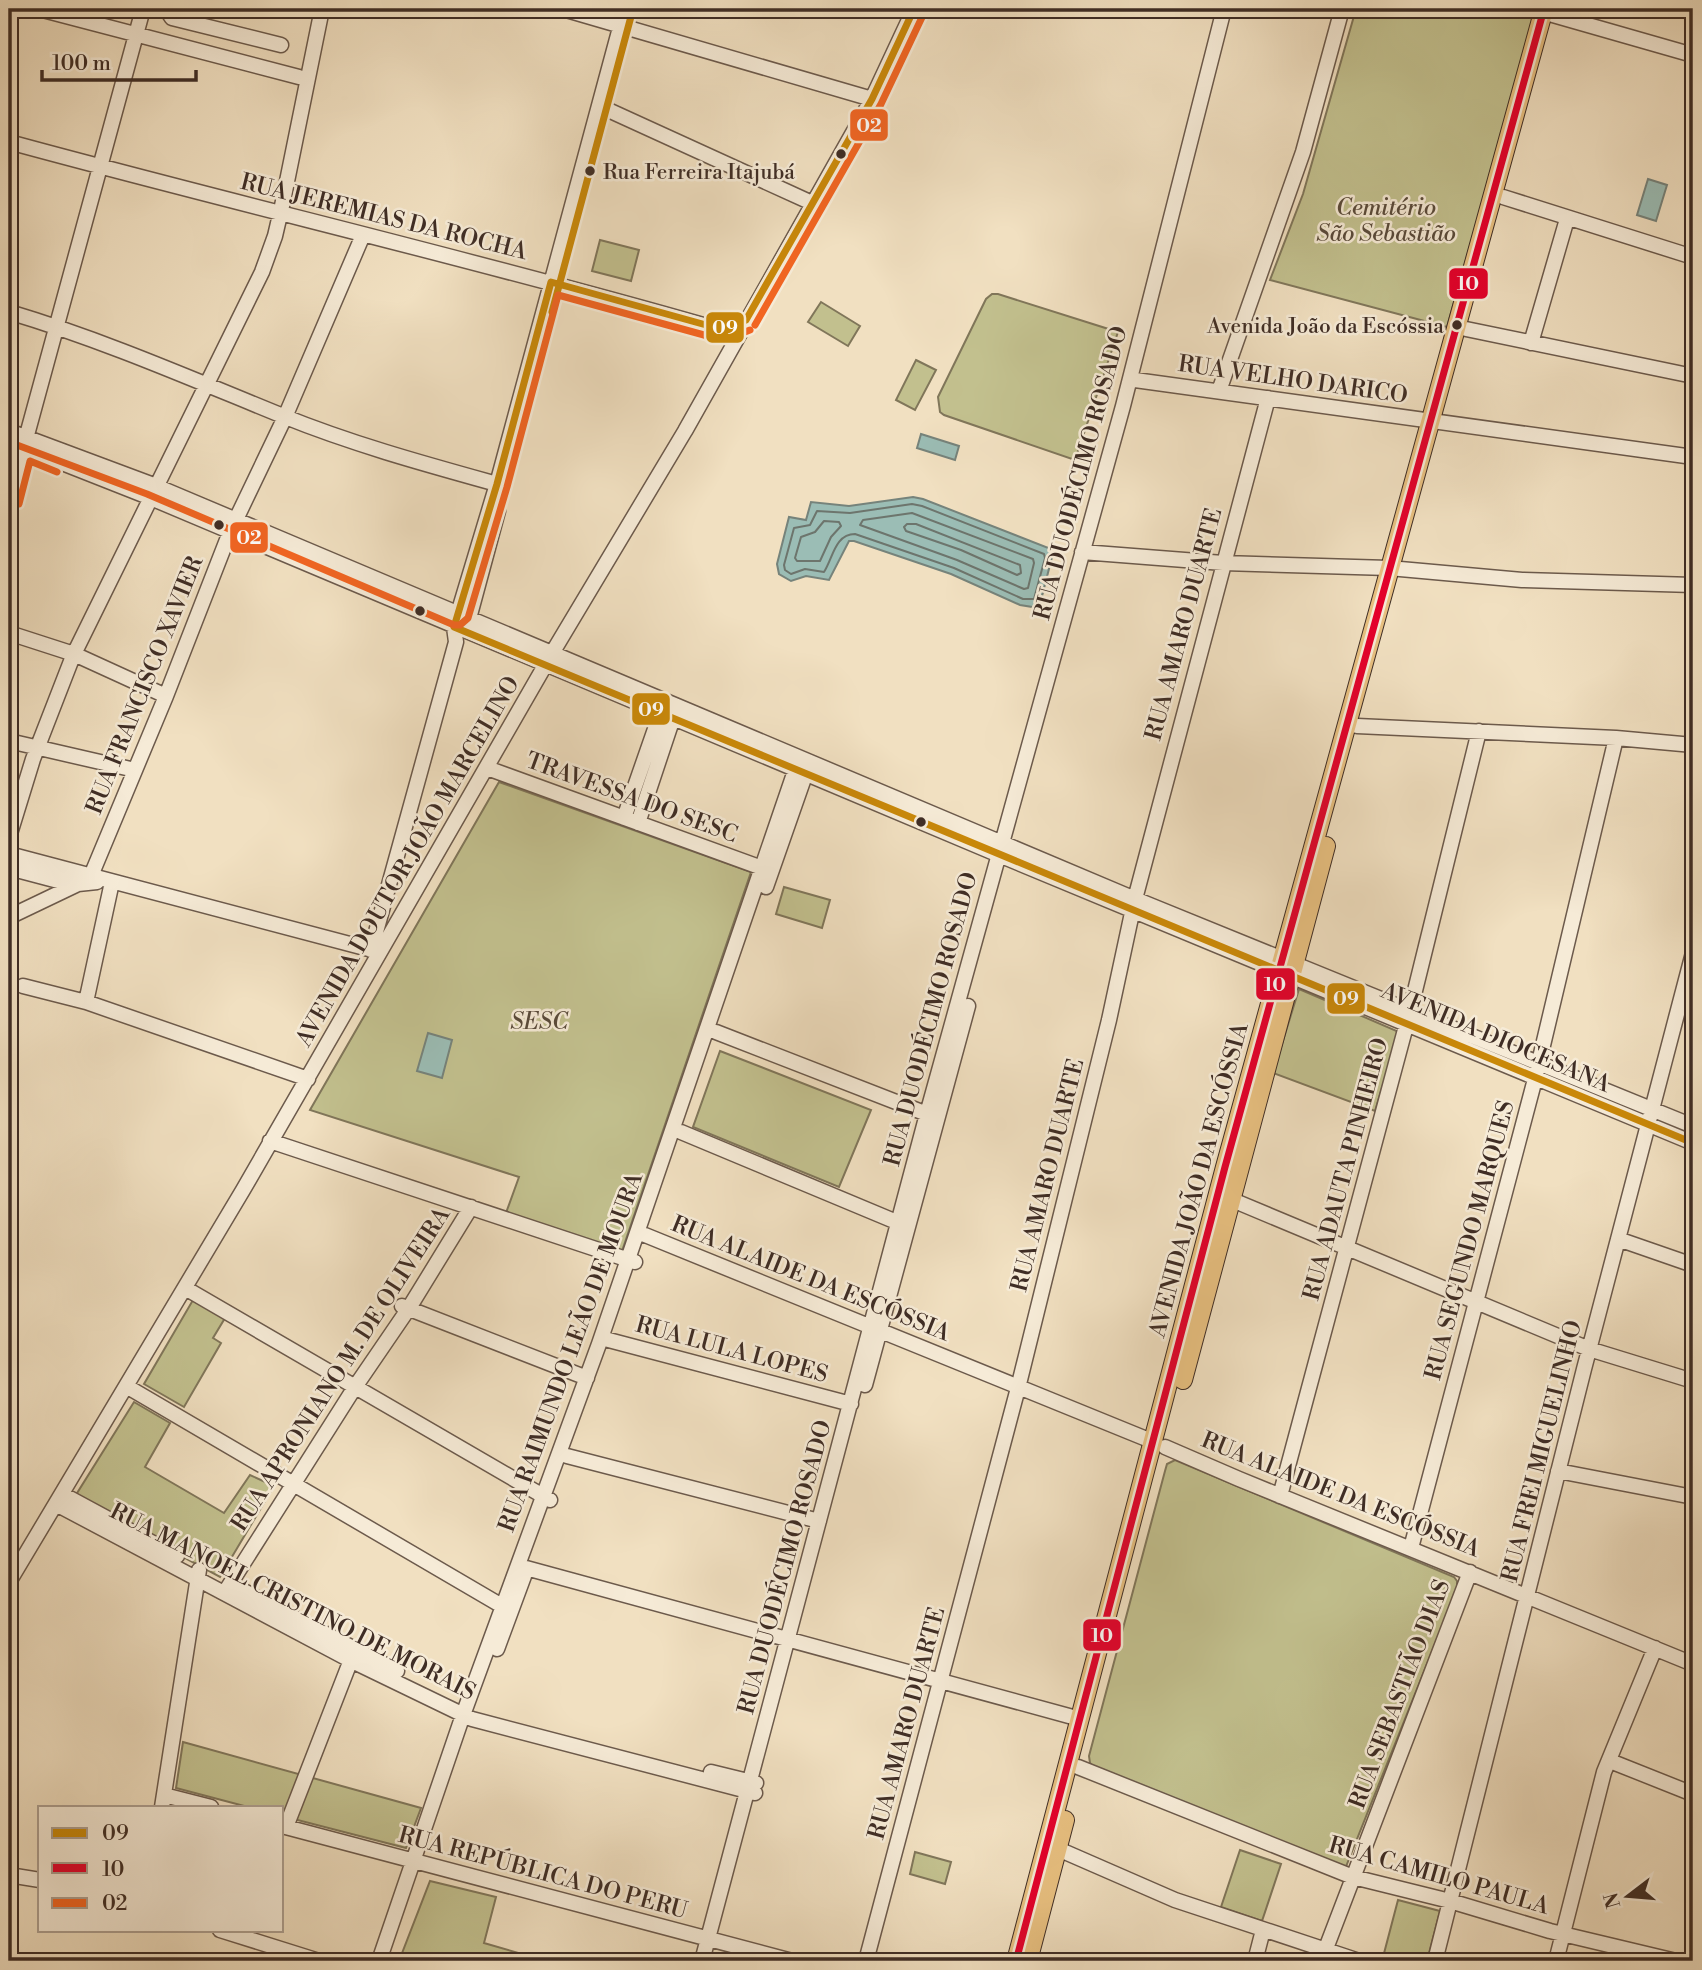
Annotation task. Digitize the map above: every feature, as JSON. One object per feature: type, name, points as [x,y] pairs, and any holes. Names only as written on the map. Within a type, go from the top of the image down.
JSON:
[{"type":"main road","name":"AVENIDA JOÃO DA ESCÓSSIA","points":[[1436,421],[1466,330],[1503,197],[1550,11]]},
{"type":"main road","name":"AVENIDA JOÃO DA ESCÓSSIA","points":[[1016,1961],[1080,1720],[1230,1199],[1287,967],[1394,568],[1550,11]]},
{"type":"main road","name":"AVENIDA JOÃO DA ESCÓSSIA","points":[[1028,1961],[1160,1444],[1225,1167],[1357,726],[1394,568]]},
{"type":"street","points":[[39,9],[299,77]]},
{"type":"street","points":[[9,500],[19,442],[57,326],[143,9]]},
{"type":"street","points":[[166,9],[172,18],[281,45]]},
{"type":"street","points":[[276,212],[313,9]]},
{"type":"street","points":[[9,837],[37,747],[74,654],[204,382],[262,272],[322,9]]},
{"type":"street","points":[[563,9],[872,99]]},
{"type":"street","points":[[9,868],[62,882],[109,881],[376,951],[497,484],[606,109],[624,27],[625,9]]},
{"type":"street","points":[[460,627],[624,27],[633,9]]},
{"type":"street","name":"AVENIDA DOUTOR JOÃO MARCELINO","points":[[9,1582],[308,1079],[376,951],[685,431],[872,99],[914,9]]},
{"type":"street","name":"RUA DUODÉCIMO ROSADO","points":[[1086,553],[1224,9]]},
{"type":"street","name":"RUA DUODÉCIMO ROSADO","points":[[712,1961],[713,1940],[752,1787],[875,1327],[1135,380],[1233,9]]},
{"type":"street","points":[[1219,391],[1303,152],[1342,9]]},
{"type":"street","points":[[1550,11],[1693,55]]},
{"type":"street","points":[[606,109],[812,203]]},
{"type":"street","name":"RUA JEREMIAS DA ROCHA","points":[[9,142],[555,283],[717,328],[746,320]]},
{"type":"street","points":[[1503,197],[1693,257]]},
{"type":"street","points":[[1531,343],[1567,219]]},
{"type":"street","name":"RUA FRANCISCO XAVIER","points":[[86,881],[166,696],[232,526],[285,417],[363,235]]},
{"type":"street","points":[[9,312],[57,326],[204,382],[285,417],[387,453],[497,484]]},
{"type":"street","points":[[1466,330],[1693,376]]},
{"type":"street","name":"RUA VELHO DARICO","points":[[1135,380],[1693,457]]},
{"type":"street","name":"RUA AMARO DUARTE","points":[[866,1961],[1018,1388],[1109,1020],[1134,904],[1268,398]]},
{"type":"street","name":"AVENIDA DIOCESANA","points":[[9,430],[19,442],[232,526],[460,627],[548,660],[1287,967],[1408,1018],[1535,1079],[1650,1116],[1693,1126]]},
{"type":"street","points":[[1086,553],[1223,564],[1394,568],[1522,580],[1693,585]]},
{"type":"street","points":[[9,633],[74,654],[166,696]]},
{"type":"street","points":[[631,821],[669,710]]},
{"type":"street","points":[[1357,726],[1616,738],[1693,745]]},
{"type":"street","name":"RUA ADAUTA PINHEIRO","points":[[1280,1496],[1348,1250],[1479,731]]},
{"type":"street","name":"RUA SEGUNDO MARQUES","points":[[1411,1548],[1539,1064],[1616,738]]},
{"type":"street","points":[[9,741],[135,770]]},
{"type":"street","name":"RUA RAIMUNDO LEÃO DE MOURA","points":[[389,1961],[502,1606],[567,1456],[762,868],[802,766]]},
{"type":"street","name":"RUA RAIMUNDO LEÃO DE MOURA","points":[[632,1261],[645,1235],[716,1032],[802,766]]},
{"type":"street","name":"TRAVESSA DO SESC","points":[[487,768],[762,868]]},
{"type":"street","name":"RUA DUODÉCIMO ROSADO","points":[[792,1641],[819,1521],[875,1327],[927,1114],[1005,851]]},
{"type":"street","points":[[9,854],[86,881]]},
{"type":"street","points":[[9,917],[86,881]]},
{"type":"street","points":[[86,1002],[109,881]]},
{"type":"street","name":"RUA FREI MIGUELINHO","points":[[1435,1961],[1558,1471],[1650,1116],[1691,971],[1693,953]]},
{"type":"street","points":[[23,986],[86,1002],[308,1079]]},
{"type":"street","name":"AVENIDA DIOCESANA","points":[[1408,1018],[1539,1064],[1650,1116],[1693,1143]]},
{"type":"street","points":[[716,1032],[927,1114]]},
{"type":"street","points":[[681,1132],[899,1223]]},
{"type":"street","points":[[271,1141],[632,1261]]},
{"type":"street","points":[[1230,1199],[1590,1349],[1693,1381]]},
{"type":"street","name":"RUA APRONIANO M. DE OLIVEIRA","points":[[224,1586],[467,1205]]},
{"type":"street","name":"RUA ALAIDE DA ESCÓSSIA","points":[[645,1235],[1693,1664]]},
{"type":"street","points":[[1618,1239],[1693,1265]]},
{"type":"street","points":[[187,1284],[549,1495]]},
{"type":"street","points":[[404,1306],[587,1378]]},
{"type":"street","name":"RUA RAIMUNDO LEÃO DE MOURA","points":[[469,1713],[526,1569],[587,1378],[605,1340]]},
{"type":"street","name":"RUA LULA LOPES","points":[[605,1340],[851,1404]]},
{"type":"street","points":[[126,1386],[502,1606]]},
{"type":"street","points":[[567,1456],[819,1521]]},
{"type":"street","points":[[1558,1471],[1693,1497]]},
{"type":"street","name":"RUA MANOEL CRISTINO DE MORAIS","points":[[59,1499],[353,1655],[469,1713],[752,1787]]},
{"type":"street","points":[[526,1569],[1080,1720]]},
{"type":"street","name":"RUA SEBASTIÃO DIAS","points":[[1325,1951],[1470,1572]]},
{"type":"street","points":[[199,1573],[163,1801],[203,1806]]},
{"type":"street","points":[[1556,1961],[1604,1772],[1655,1648]]},
{"type":"street","points":[[284,1827],[353,1655]]},
{"type":"street","points":[[1610,1761],[1693,1794]]},
{"type":"street","name":"RUA CAMILO PAULA","points":[[1078,1767],[1353,1877],[1450,1901],[1563,1934],[1676,1961]]},
{"type":"street","name":"RUA REPÚBLICA DO PERU","points":[[284,1827],[792,1961]]},
{"type":"street","points":[[1058,1849],[1144,1887],[1359,1961]]},
{"type":"street","name":"RUA RAIMUNDO LEÃO DE MOURA","points":[[379,1961],[418,1863]]},
{"type":"street","points":[[9,1875],[38,1880]]},
{"type":"street","points":[[1255,1961],[1263,1930]]},
{"type":"street","points":[[226,1932],[319,1961]]},
{"type":"street","name":"RUA DUODÉCIMO ROSADO","points":[[702,1961],[713,1940]]},
{"type":"green space","name":"Cemitério São Sebastião","points":[[1356,9],[1537,9],[1447,327],[1270,280],[1303,194]]},
{"type":"green space","points":[[600,240],[639,250],[631,281],[592,271]]},
{"type":"green space","points":[[992,294],[1118,332],[1075,460],[940,412],[938,397],[986,299]]},
{"type":"green space","points":[[821,302],[860,326],[848,346],[808,322]]},
{"type":"green space","points":[[916,360],[936,370],[915,410],[896,400]]},
{"type":"green space","name":"SESC","points":[[499,782],[751,872],[621,1254],[506,1213],[519,1177],[310,1110]]},
{"type":"green space","points":[[784,887],[830,900],[822,928],[776,914]]},
{"type":"green space","points":[[1299,989],[1399,1032],[1375,1111],[1273,1073]]},
{"type":"green space","points":[[720,1051],[871,1110],[839,1187],[693,1127]]},
{"type":"green space","points":[[193,1300],[225,1318],[213,1338],[221,1343],[184,1407],[144,1384]]},
{"type":"green space","points":[[134,1402],[170,1423],[145,1467],[224,1513],[250,1475],[274,1486],[220,1577],[74,1498]]},
{"type":"green space","points":[[1175,1460],[1454,1577],[1457,1581],[1457,1589],[1345,1869],[1094,1767],[1090,1763],[1089,1756],[1165,1471],[1167,1464]]},
{"type":"green space","points":[[183,1742],[421,1808],[406,1848],[284,1817],[284,1806],[244,1806],[176,1788]]},
{"type":"green space","points":[[1240,1850],[1281,1864],[1262,1921],[1221,1907]]},
{"type":"green space","points":[[915,1852],[951,1862],[945,1884],[910,1874]]},
{"type":"green space","points":[[430,1881],[496,1897],[484,1943],[546,1961],[399,1961]]},
{"type":"green space","points":[[1398,1900],[1440,1911],[1427,1961],[1382,1961]]},
{"type":"water","points":[[1648,179],[1667,185],[1656,221],[1637,215]]},
{"type":"water","points":[[921,434],[959,446],[955,460],[917,448]]},
{"type":"water","points":[[913,497],[1051,549],[1053,553],[1039,608],[1020,605],[951,574],[854,541],[849,541],[829,580],[806,576],[791,581],[779,574],[777,564],[789,517],[806,520],[811,502],[849,506]]},
{"type":"water","points":[[428,1033],[452,1040],[442,1078],[417,1071]]},
{"type":"transit line","name":"09","points":[[552,312],[633,9]]},
{"type":"transit line","name":"09","points":[[914,9],[872,99],[746,320],[729,327],[717,328],[551,282],[497,484],[454,627],[1693,1143]]},
{"type":"transit line","name":"10","points":[[1016,1961],[1225,1167],[1544,9]]},
{"type":"transit line","name":"02","points":[[755,325],[881,104],[924,13]]},
{"type":"transit line","name":"02","points":[[9,442],[147,494],[454,625],[460,625],[468,618],[507,487],[558,295],[715,338],[732,337],[750,330]]},
{"type":"transit line","name":"02","points":[[19,504],[30,461],[57,472]]},
{"type":"place","name":"Rua Ferreira Itajubá","points":[[590,171]]},
{"type":"place","name":"Avenida João da Escóssia","points":[[1457,325]]}]
